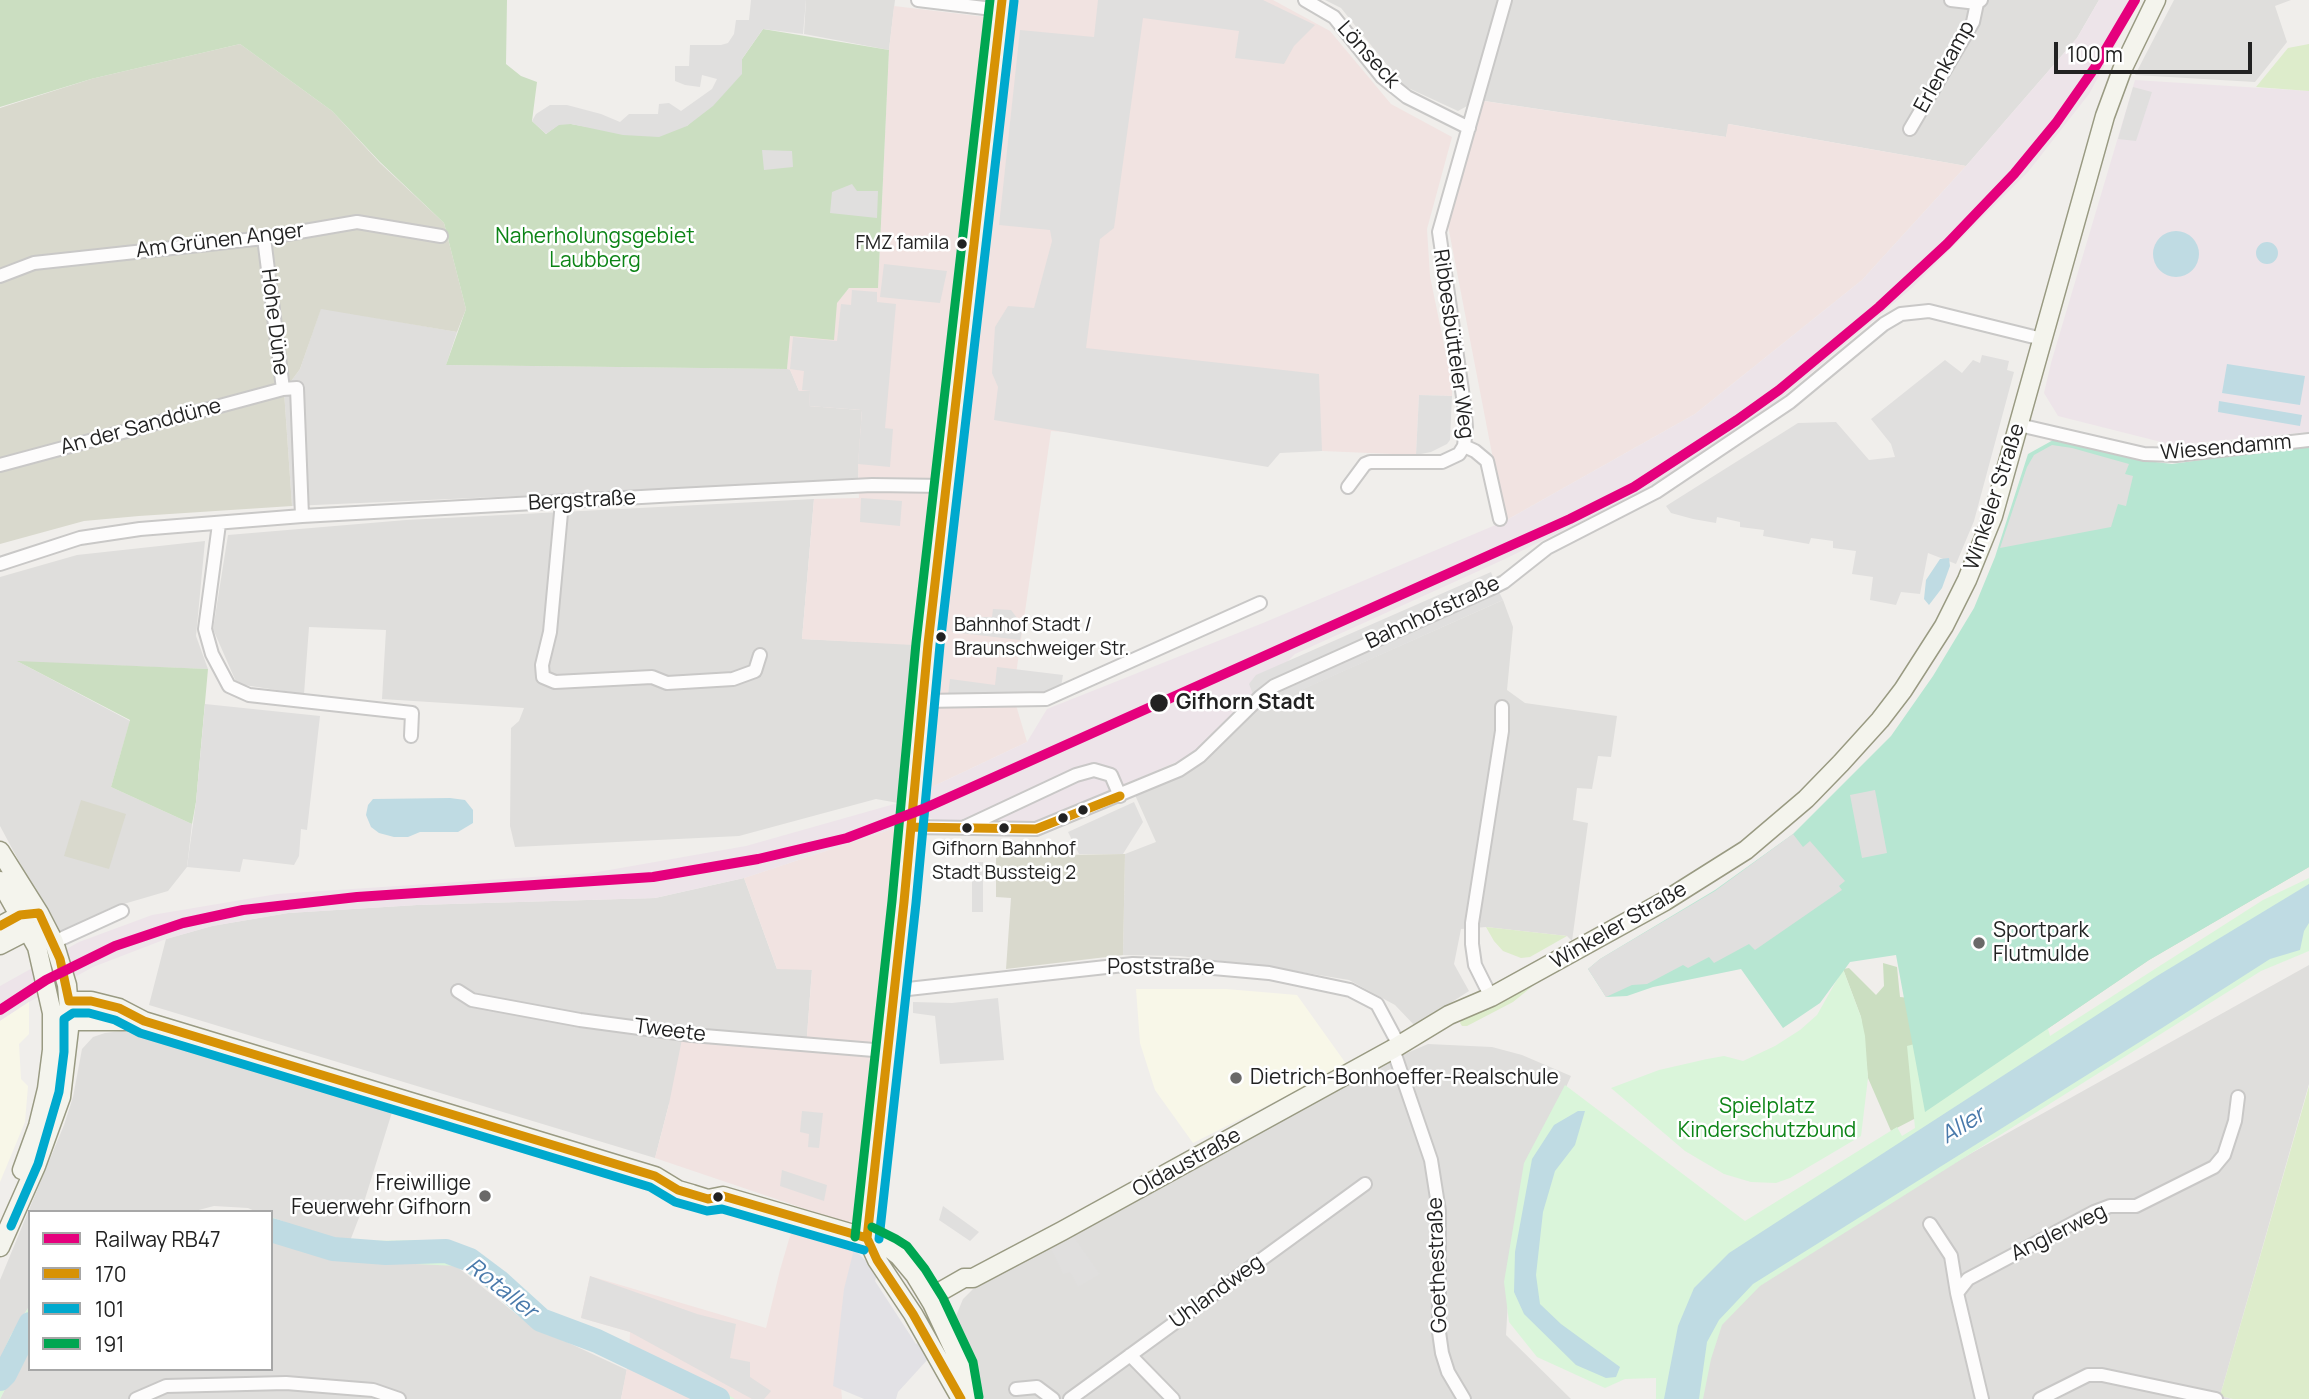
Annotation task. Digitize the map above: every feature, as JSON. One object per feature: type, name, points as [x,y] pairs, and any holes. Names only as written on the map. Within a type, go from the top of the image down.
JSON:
[{"type":"street","points":[[918,0],[1001,5],[946,486],[867,1238],[877,1260],[913,1314],[961,1399]]},
{"type":"street","name":"Lönseck","points":[[1306,0],[1334,17],[1382,77],[1407,97],[1469,128]]},
{"type":"street","name":"Ribbesbütteler Weg","points":[[1500,519],[1487,461],[1464,446],[1464,404],[1439,232],[1505,0]]},
{"type":"street","name":"Erlenkamp","points":[[1910,129],[1973,22],[1979,2],[1951,0]]},
{"type":"street","name":"Winkeler Straße","points":[[1491,997],[1665,901],[1746,850],[1806,799],[1880,720],[1944,626],[1968,580],[1993,516],[2105,116],[2122,69],[2156,0]]},
{"type":"street","name":"Am Grünen Anger","points":[[0,276],[34,263],[264,238],[357,222],[441,236]]},
{"type":"street","name":"Hohe Düne","points":[[264,238],[283,389],[297,388],[302,516]]},
{"type":"street","name":"Bahnhofstraße","points":[[911,827],[1036,829],[1120,796],[1190,764],[1274,685],[1504,582],[1547,548],[1656,492],[1790,402],[1884,324],[1901,314],[1929,311],[2042,339]]},
{"type":"street","name":"An der Sanddüne","points":[[0,464],[283,389]]},
{"type":"street","name":"Wiesendamm","points":[[2019,425],[2144,454],[2176,455],[2309,440]]},
{"type":"street","points":[[1348,487],[1365,464],[1370,462],[1442,462],[1459,454],[1464,446]]},
{"type":"street","name":"Bergstraße","points":[[0,564],[90,536],[140,529],[302,516],[562,502],[863,486],[946,486]]},
{"type":"street","points":[[562,502],[554,599],[542,665],[543,677],[555,682],[652,677],[667,683],[733,679],[755,671],[760,655]]},
{"type":"street","points":[[219,524],[205,629],[206,639],[229,686],[249,695],[412,713],[411,736]]},
{"type":"street","points":[[923,701],[1046,699],[1260,603]]},
{"type":"street","points":[[1491,997],[1475,965],[1472,923],[1502,731],[1502,707]]},
{"type":"street","name":"Bahnhofstraße","points":[[961,829],[1094,769],[1111,775],[1120,796]]},
{"type":"street","points":[[0,851],[54,942],[69,1001],[70,1021],[61,1097],[36,1166],[0,1247]]},
{"type":"street","points":[[0,881],[25,923],[42,962],[52,1013],[51,1063],[44,1101],[26,1161],[0,1221]]},
{"type":"street","points":[[54,942],[122,911]]},
{"type":"street","points":[[0,946],[39,913]]},
{"type":"street","points":[[0,926],[25,923]]},
{"type":"street","name":"Poststraße","points":[[894,988],[908,989],[1133,964],[1269,973],[1350,990],[1377,1004],[1396,1047]]},
{"type":"street","name":"Tweete","points":[[458,991],[472,1000],[580,1020],[692,1035],[886,1051]]},
{"type":"street","name":"Oldaustraße","points":[[913,1314],[932,1303],[936,1294],[964,1278],[973,1278],[1188,1163],[1449,1015],[1491,997]]},
{"type":"street","points":[[52,1013],[69,1001],[102,1003],[119,1008],[144,1021],[659,1178],[678,1190],[708,1199],[723,1196],[867,1238],[890,1249],[915,1275],[960,1360],[967,1399]]},
{"type":"street","points":[[52,1013],[70,1021],[144,1021]]},
{"type":"street","name":"Goethestraße","points":[[1396,1047],[1430,1160],[1439,1211],[1442,1353],[1448,1372],[1464,1399]]},
{"type":"street","name":"Anglerweg","points":[[1957,1293],[1968,1279],[2094,1212],[2110,1206],[2136,1206],[2214,1167],[2221,1162],[2224,1155],[2235,1121],[2238,1097]]},
{"type":"street","name":"Uhlandweg","points":[[1070,1399],[1365,1184]]},
{"type":"street","points":[[1930,1224],[1951,1256],[1982,1399]]},
{"type":"street","points":[[1130,1355],[1173,1399]]},
{"type":"street","points":[[2040,1399],[2088,1375],[2102,1375],[2216,1399]]},
{"type":"street","points":[[136,1399],[166,1386],[286,1382],[373,1390],[399,1399]]},
{"type":"street","points":[[1016,1389],[1037,1388],[1053,1399]]},
{"type":"shaded area","points":[[751,0],[806,0],[803,34],[763,29],[742,59],[742,74],[713,106],[687,126],[659,137],[623,135],[571,124],[559,125],[546,134],[532,121],[536,114],[550,105],[567,105],[620,122],[629,114],[658,114],[659,104],[669,103],[681,111],[712,89],[717,79],[702,75],[700,87],[685,85],[675,81],[675,66],[689,66],[690,45],[728,43],[734,34],[736,20],[749,20]]},
{"type":"shaded area","points":[[806,0],[895,0],[889,50],[804,34]]},
{"type":"shaded area","points":[[1015,0],[1273,0],[1330,31],[1391,104],[1452,137],[1427,229],[1430,276],[1452,384],[1452,396],[1419,395],[1416,455],[1322,451],[1051,431],[1013,695],[1027,742],[898,803],[913,645],[802,639],[814,499],[859,498],[858,464],[862,410],[809,406],[810,391],[799,391],[790,370],[787,369],[789,336],[837,302],[849,288],[878,288],[889,50],[894,6],[1012,20]]},
{"type":"shaded area","points":[[1098,0],[1263,0],[1315,25],[1294,46],[1284,64],[1235,58],[1239,31],[1143,18],[1114,228],[1100,239],[1086,348],[1319,374],[1322,451],[1280,453],[1268,467],[994,420],[998,387],[992,373],[995,327],[1008,306],[1034,308],[1052,241],[1050,230],[999,225],[1020,30],[1094,37]]},
{"type":"shaded area","points":[[1325,0],[2099,0],[2077,38],[1966,166],[1729,124],[1726,137],[1478,100],[1458,111],[1404,86],[1341,8]]},
{"type":"shaded area","points":[[2099,0],[2140,0],[2089,94],[2028,172],[1912,288],[1775,403],[1643,491],[1505,559],[1295,654],[1199,750],[1188,757],[1034,823],[938,821],[928,817],[744,878],[655,898],[417,905],[288,913],[212,926],[166,939],[93,967],[0,1021],[0,986],[79,942],[152,915],[277,894],[592,873],[746,846],[898,803],[1027,742],[1047,709],[1263,623],[1505,521],[1695,414],[1862,280],[2077,38]]},
{"type":"shaded area","points":[[2174,0],[2291,0],[2275,6],[2287,42],[2255,82],[2135,75]]},
{"type":"shaded area","points":[[240,44],[332,111],[380,163],[444,223],[466,309],[457,332],[321,309],[300,369],[284,391],[292,506],[84,521],[0,544],[0,108],[91,79]]},
{"type":"shaded area","points":[[2135,80],[2309,91],[2309,432],[2173,445],[2058,416],[2044,393]]},
{"type":"shaded area","points":[[2133,87],[2152,92],[2136,141],[2118,139]]},
{"type":"shaded area","points":[[1477,100],[1726,137],[1728,124],[1966,166],[1862,280],[1695,414],[1505,521],[1445,210]]},
{"type":"shaded area","points":[[762,150],[792,151],[793,167],[764,170]]},
{"type":"shaded area","points":[[852,184],[857,191],[878,191],[877,218],[830,213],[832,192]]},
{"type":"shaded area","points":[[884,264],[947,271],[940,303],[880,297]]},
{"type":"shaded area","points":[[852,290],[877,292],[877,302],[896,304],[885,428],[893,429],[890,467],[858,464],[862,410],[809,406],[810,391],[802,390],[804,371],[790,369],[793,337],[837,341],[841,304],[851,305]]},
{"type":"shaded area","points":[[321,308],[457,332],[446,365],[790,369],[799,391],[811,391],[810,406],[862,410],[858,481],[292,506],[284,391],[300,369]]},
{"type":"shaded area","points":[[1982,355],[2009,361],[2007,370],[2014,372],[1974,521],[1956,564],[1928,553],[1920,594],[1901,592],[1896,605],[1870,600],[1873,577],[1852,574],[1856,551],[1833,548],[1833,541],[1811,538],[1809,544],[1763,536],[1764,530],[1740,527],[1740,522],[1717,517],[1716,523],[1693,519],[1671,513],[1666,506],[1798,423],[1836,422],[1869,460],[1895,457],[1891,444],[1871,419],[1945,360],[1962,373],[1973,360],[1980,363]]},
{"type":"shaded area","points":[[1419,395],[1452,396],[1450,440],[1431,452],[1416,455]]},
{"type":"shaded area","points":[[2052,445],[2129,464],[2125,474],[2133,476],[2126,506],[2118,504],[2111,527],[2000,548],[2027,467],[2034,455]]},
{"type":"shaded area","points":[[861,498],[902,501],[900,526],[860,522]]},
{"type":"shaded area","points":[[814,499],[802,639],[913,644],[898,803],[876,799],[739,836],[515,847],[510,826],[511,728],[519,721],[524,708],[382,699],[386,630],[309,627],[304,694],[237,684],[213,629],[228,535],[406,520]]},
{"type":"shaded area","points":[[205,541],[196,636],[208,669],[19,662],[130,721],[111,787],[192,824],[187,867],[168,891],[110,908],[58,934],[0,826],[0,577],[77,555]]},
{"type":"shaded area","points":[[1491,572],[1494,580],[1278,677],[1253,694],[1249,684],[1256,675]]},
{"type":"shaded area","points":[[1499,592],[1503,600],[1286,697],[1282,687]]},
{"type":"shaded area","points":[[1503,600],[1513,627],[1507,690],[1525,703],[1617,716],[1611,757],[1598,756],[1592,789],[1577,788],[1573,820],[1588,823],[1572,941],[1567,936],[1486,927],[1461,929],[1454,964],[1469,991],[1415,1026],[1395,1005],[1349,980],[1180,956],[1123,955],[1125,854],[1156,842],[1135,795],[1193,768],[1282,687],[1287,696]]},
{"type":"shaded area","points":[[993,609],[1011,610],[1023,626],[1020,640],[952,632],[954,617],[992,617]]},
{"type":"shaded area","points":[[997,667],[1063,675],[1061,687],[1048,694],[948,696],[950,679],[995,685]]},
{"type":"shaded area","points":[[205,704],[320,716],[307,830],[301,829],[299,856],[294,865],[243,859],[240,872],[187,867]]},
{"type":"shaded area","points":[[1875,790],[1887,853],[1862,858],[1850,795]]},
{"type":"shaded area","points":[[81,800],[126,814],[109,869],[64,856]]},
{"type":"shaded area","points":[[1134,802],[1143,822],[1123,854],[1079,854],[1068,832]]},
{"type":"shaded area","points":[[901,826],[859,1206],[855,1218],[847,1223],[655,1158],[682,1039],[806,1048],[812,970],[777,969],[744,878]]},
{"type":"shaded area","points":[[1793,834],[1803,847],[1810,841],[1845,881],[1839,886],[1842,890],[1755,950],[1749,944],[1714,963],[1709,957],[1688,968],[1683,965],[1647,984],[1632,985],[1606,997],[1588,969],[1600,959],[1715,891]]},
{"type":"shaded area","points":[[1125,854],[1123,955],[1006,969],[1011,898],[996,897],[996,856]]},
{"type":"shaded area","points":[[972,862],[983,862],[983,912],[972,912]]},
{"type":"shaded area","points":[[744,878],[777,969],[812,969],[806,1049],[669,1104],[655,1158],[149,1005],[166,939],[212,926],[288,913],[417,905],[655,898]]},
{"type":"shaded area","points":[[2309,965],[2309,1084],[2220,1396],[2233,1399],[1702,1399],[1712,1343],[1722,1322],[1757,1287],[1925,1179]]},
{"type":"shaded area","name":"Dietrich-Bonhoeffer-Realschule","points":[[1136,989],[1226,989],[1297,995],[1347,1065],[1193,1143],[1155,1090],[1140,1043]]},
{"type":"shaded area","points":[[998,998],[1004,1060],[940,1064],[935,1016],[913,1013],[913,1002],[952,1003]]},
{"type":"shaded area","points":[[29,1002],[29,1034],[19,1044],[21,1079],[28,1086],[25,1122],[0,1182],[0,1021]]},
{"type":"shaded area","points":[[122,1031],[139,1034],[393,1109],[350,1241],[321,1236],[273,1218],[273,1210],[214,1206],[199,1210],[29,1210],[64,1125],[73,1097],[82,1049],[93,1037]]},
{"type":"shaded area","points":[[1428,1044],[1492,1047],[1522,1055],[1571,1076],[1546,1132],[1511,1249],[1506,1335],[1571,1399],[981,1399],[956,1316],[963,1299],[973,1289],[1358,1074]]},
{"type":"shaded area","points":[[802,1111],[823,1113],[819,1148],[808,1147],[809,1134],[800,1132]]},
{"type":"shaded area","points":[[782,1170],[827,1185],[824,1201],[780,1186]]},
{"type":"shaded area","points":[[943,1206],[979,1232],[970,1241],[939,1220]]},
{"type":"shaded area","points":[[28,1212],[28,1308],[0,1359],[0,1280]]},
{"type":"shaded area","points":[[795,1230],[856,1248],[840,1375],[842,1399],[621,1399],[629,1357],[630,1332],[581,1318],[590,1276],[766,1328],[790,1236]]},
{"type":"shaded area","points":[[1074,1237],[1100,1274],[1078,1287],[1070,1272],[1063,1274],[1051,1249]]},
{"type":"shaded area","points":[[341,1242],[456,1266],[530,1325],[627,1370],[621,1399],[0,1399],[22,1355],[28,1350],[28,1371],[273,1371],[273,1243]]},
{"type":"shaded area","points":[[854,1249],[877,1275],[875,1281],[916,1344],[920,1342],[929,1358],[898,1392],[896,1399],[864,1399],[833,1386],[844,1289]]},
{"type":"shaded area","points":[[590,1276],[697,1314],[736,1324],[730,1358],[750,1362],[750,1377],[771,1391],[764,1399],[752,1399],[630,1332],[581,1318]]},
{"type":"green space","name":"Naherholungsgebiet Laubberg","points":[[0,0],[507,0],[506,64],[521,76],[537,82],[532,121],[546,134],[559,124],[605,130],[687,126],[763,29],[889,50],[878,288],[849,288],[837,303],[834,340],[790,336],[787,369],[446,365],[466,309],[444,223],[380,162],[332,111],[240,44],[91,79],[0,107]]},
{"type":"green space","points":[[2309,44],[2309,91],[2256,87],[2288,48]]},
{"type":"green space","points":[[2055,439],[2147,461],[2172,464],[2309,445],[2309,867],[2149,960],[1925,1112],[1896,955],[1850,962],[1820,1003],[1783,1028],[1741,969],[1653,987],[1627,996],[1606,997],[1588,969],[1600,959],[1715,890],[1793,834],[1891,736],[1933,676],[1974,608],[1995,557],[2028,454]]},
{"type":"green space","points":[[17,661],[208,669],[192,824],[111,787],[130,720]]},
{"type":"green space","points":[[2309,831],[2309,867],[2149,960],[1916,1118],[1891,1131],[1868,1078],[1861,1017],[1843,969],[1849,968],[1876,995],[1884,986],[1883,963],[1897,967],[1900,997],[1921,999]]},
{"type":"green space","points":[[2309,878],[2309,951],[2261,971],[1760,1286],[1722,1325],[1711,1359],[1703,1399],[1656,1399],[1656,1378],[1625,1379],[1605,1388],[1537,1357],[1509,1322],[1504,1282],[1524,1163],[1565,1085],[1745,1221],[1897,1127],[1902,1136],[1915,1128],[1907,1046],[2043,1011],[2050,1036],[2263,900]]},
{"type":"green space","points":[[1486,927],[1567,936],[1530,957],[1521,958],[1503,951]]},
{"type":"green space","name":"Spielplatz Kinderschutzbund","points":[[1843,969],[1861,1017],[1865,1036],[1868,1078],[1861,1136],[1790,1178],[1776,1183],[1751,1182],[1724,1174],[1685,1151],[1611,1088],[1659,1070],[1707,1059],[1724,1056],[1743,1061],[1775,1046],[1817,1015]]},
{"type":"green space","points":[[1532,982],[1534,985],[1513,1002],[1467,1026],[1460,1023],[1462,1019]]},
{"type":"green space","points":[[2309,1086],[2309,1399],[2233,1399],[2220,1396]]},
{"type":"green space","points":[[273,1218],[321,1236],[350,1241],[443,1240],[481,1255],[551,1315],[626,1343],[708,1382],[735,1399],[703,1399],[625,1361],[526,1319],[477,1276],[457,1266],[333,1260],[273,1240]]},
{"type":"green space","points":[[28,1308],[28,1345],[0,1399],[0,1359]]},
{"type":"water","points":[[2176,231],[2192,238],[2199,254],[2192,270],[2176,277],[2160,270],[2153,254],[2160,238]]},
{"type":"water","points":[[2267,242],[2275,245],[2278,253],[2275,261],[2267,264],[2259,261],[2256,253],[2259,245]]},
{"type":"water","points":[[2227,364],[2305,376],[2300,405],[2222,393]]},
{"type":"water","points":[[2219,401],[2302,415],[2300,426],[2218,412]]},
{"type":"water","points":[[1949,558],[1950,566],[1942,588],[1929,605],[1924,599],[1926,580],[1940,559]]},
{"type":"water","points":[[373,799],[465,800],[473,810],[473,823],[458,832],[420,832],[408,837],[394,837],[379,833],[371,827],[366,815],[368,805]]},
{"type":"water","name":"Aller","points":[[2309,884],[2309,923],[2304,931],[2300,950],[2270,959],[1753,1284],[1719,1320],[1707,1342],[1699,1399],[1664,1399],[1678,1326],[1694,1288],[1729,1253],[2157,976]]},
{"type":"water","points":[[1578,1111],[1585,1111],[1575,1145],[1555,1171],[1543,1212],[1536,1275],[1540,1304],[1561,1324],[1620,1367],[1616,1377],[1606,1378],[1576,1365],[1524,1314],[1514,1292],[1515,1252],[1532,1159],[1554,1125]]},
{"type":"waterway","name":"Rotaller","points":[[273,1231],[333,1249],[386,1253],[446,1251],[470,1260],[541,1320],[597,1341],[718,1399]]},
{"type":"waterway","name":"Rotaller","points":[[0,1379],[28,1328]]},
{"type":"rail line","name":"RB47","points":[[0,1010],[46,980],[115,946],[183,923],[243,910],[357,897],[653,877],[758,859],[847,838],[923,809],[1570,519],[1634,487],[1737,420],[1779,390],[1879,307],[1947,244],[2014,174],[2056,123],[2096,66],[2135,0]]},
{"type":"transit line","name":"191","points":[[855,1237],[892,901],[916,643],[990,0]]},
{"type":"transit line","name":"170","points":[[867,1238],[904,902],[928,644],[1002,0]]},
{"type":"transit line","name":"101","points":[[879,1239],[916,903],[940,645],[1014,1]]},
{"type":"transit line","name":"170","points":[[911,827],[1036,829],[1120,796]]},
{"type":"transit line","name":"170","points":[[0,926],[20,915],[39,913],[60,959],[69,1001],[91,1001],[119,1008],[144,1021],[655,1176],[678,1190],[708,1199],[723,1196],[867,1238]]},
{"type":"transit line","name":"101","points":[[11,1226],[38,1164],[59,1092],[64,1052],[64,1019],[73,1013],[89,1013],[115,1020],[140,1033],[650,1187],[675,1202],[707,1211],[722,1209],[864,1250]]},
{"type":"transit line","name":"191","points":[[872,1227],[907,1246],[925,1269],[943,1298],[973,1362],[979,1397]]},
{"type":"transit line","name":"170","points":[[867,1238],[877,1260],[913,1314],[961,1399]]},
{"type":"place","name":"FMZ famila","points":[[962,244]]},
{"type":"place","name":"Bahnhof Stadt / Braunschweiger Str.","points":[[941,637]]},
{"type":"place","name":"Gifhorn Stadt","points":[[1159,703]]},
{"type":"place","name":"Gifhorn Bahnhof Stadt Bussteig 2","points":[[1004,828]]},
{"type":"place","name":"Sportpark Flutmulde","points":[[1979,943]]},
{"type":"place","name":"Dietrich-Bonhoeffer-Realschule","points":[[1236,1078]]},
{"type":"place","name":"Freiwillige Feuerwehr Gifhorn","points":[[485,1196]]}]
